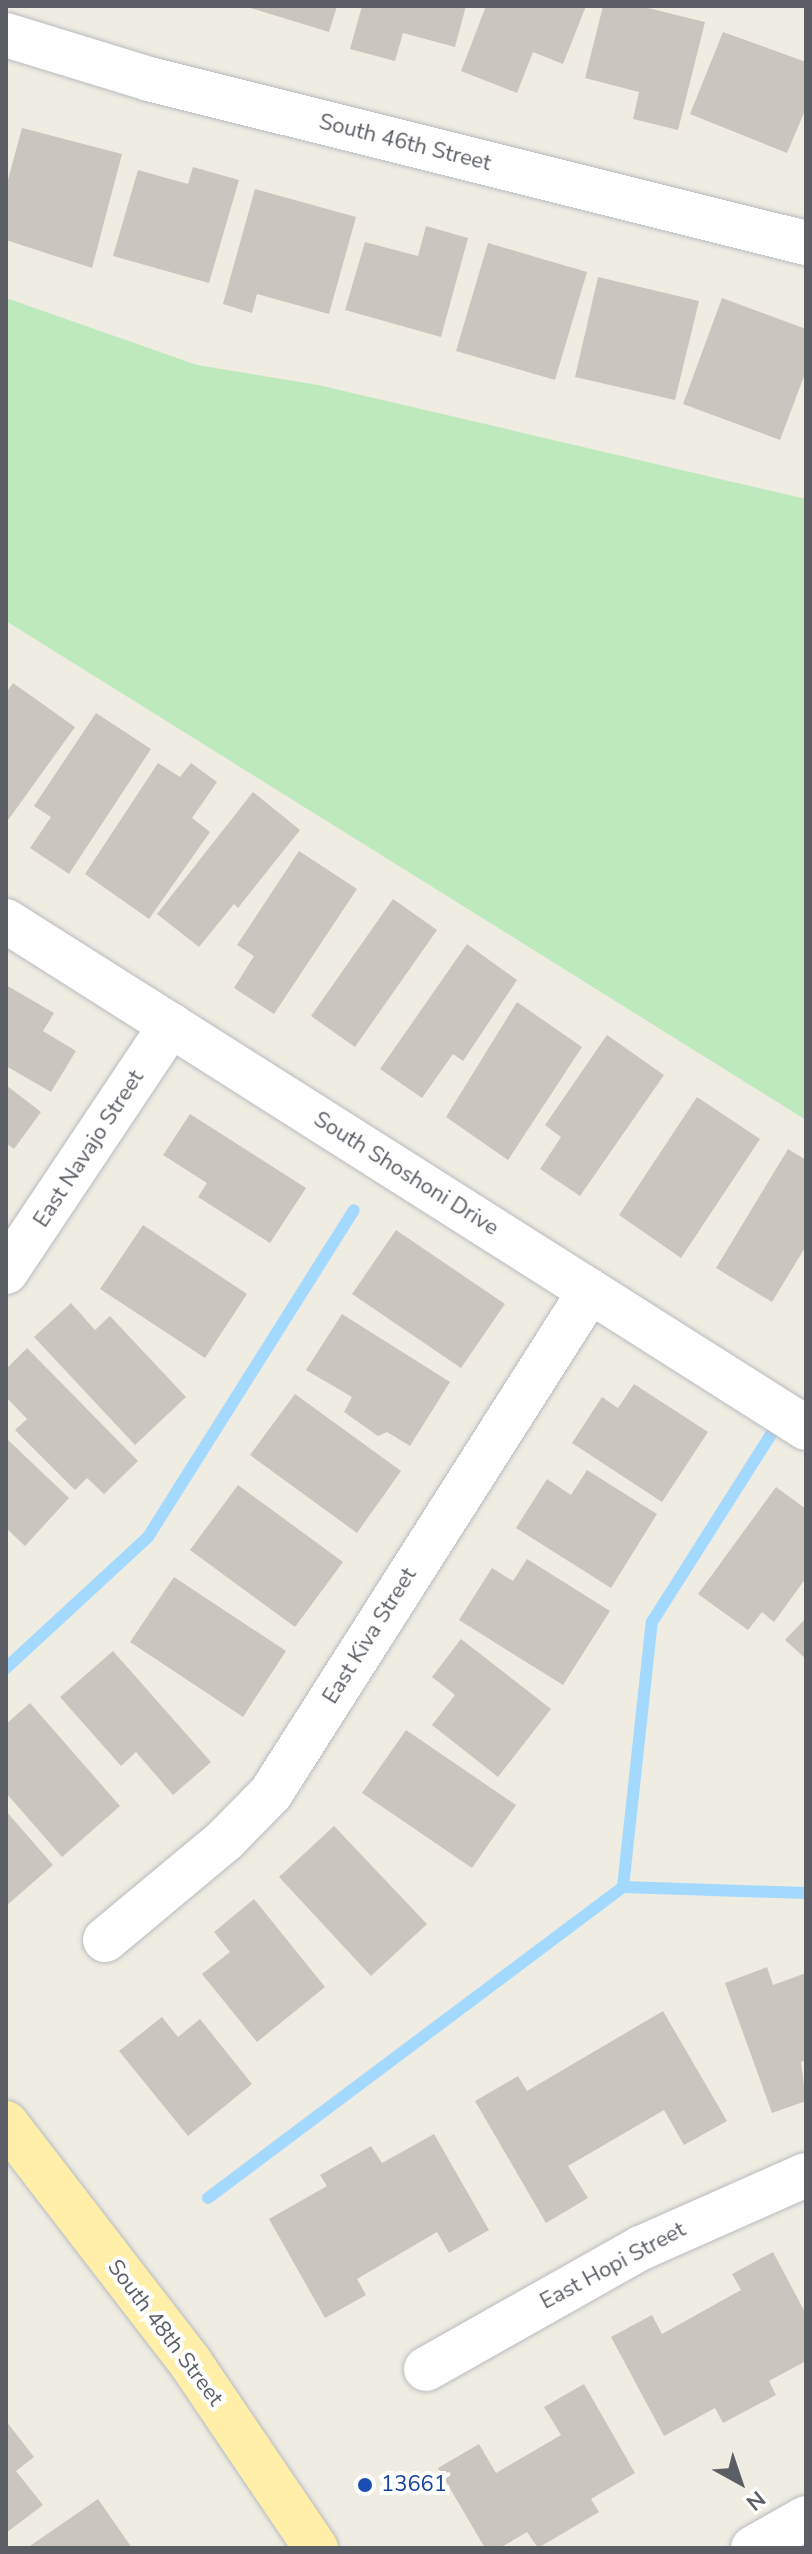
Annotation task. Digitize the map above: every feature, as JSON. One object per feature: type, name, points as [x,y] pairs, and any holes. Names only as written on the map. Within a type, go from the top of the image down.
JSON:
[{"type":"main road","name":"South 48th Street","points":[[6,2123],[190,2362],[316,2548]]},
{"type":"street","name":"South 46th Street","points":[[6,35],[149,79],[806,243]]},
{"type":"street","name":"South Shoshoni Drive","points":[[6,921],[806,1428]]},
{"type":"street","name":"East Navajo Street","points":[[6,1272],[171,1025]]},
{"type":"street","name":"East Kiva Street","points":[[105,1940],[271,1793],[590,1291]]},
{"type":"street","name":"East Hopi Street","points":[[426,2369],[641,2248],[806,2175]]},
{"type":"street","points":[[753,2548],[806,2518]]},
{"type":"green space","points":[[6,298],[197,365],[318,385],[806,499],[806,1120],[6,621]]},
{"type":"building","points":[[244,6],[337,6],[329,32]]},
{"type":"building","points":[[362,6],[466,6],[455,47],[403,33],[395,61],[350,49]]},
{"type":"building","points":[[486,6],[586,6],[563,64],[533,52],[517,93],[461,71]]},
{"type":"building","points":[[603,6],[640,6],[705,22],[678,130],[633,119],[639,92],[585,78]]},
{"type":"building","points":[[723,32],[806,62],[806,108],[787,153],[690,114]]},
{"type":"building","points":[[22,128],[122,154],[92,268],[6,240],[6,187]]},
{"type":"building","points":[[193,167],[239,180],[209,283],[113,256],[138,170],[188,184]]},
{"type":"building","points":[[255,189],[356,217],[329,314],[257,294],[252,313],[223,304]]},
{"type":"building","points":[[426,226],[468,238],[441,337],[345,310],[365,242],[418,256]]},
{"type":"building","points":[[488,243],[587,272],[555,380],[456,351]]},
{"type":"building","points":[[598,277],[699,301],[675,400],[575,377]]},
{"type":"building","points":[[722,298],[806,329],[806,371],[780,440],[683,404]]},
{"type":"building","points":[[13,683],[75,727],[6,823],[6,693]]},
{"type":"building","points":[[96,713],[151,749],[69,874],[30,848],[51,817],[34,806]]},
{"type":"building","points":[[158,763],[180,777],[191,763],[217,782],[192,818],[210,832],[149,919],[85,874]]},
{"type":"building","points":[[253,792],[300,830],[238,908],[234,904],[199,947],[157,914]]},
{"type":"building","points":[[299,851],[357,889],[274,1014],[234,988],[254,956],[237,945]]},
{"type":"building","points":[[393,899],[437,930],[355,1047],[311,1016]]},
{"type":"building","points":[[467,944],[517,980],[463,1061],[453,1054],[422,1098],[380,1069]]},
{"type":"building","points":[[6,985],[54,1013],[43,1031],[76,1051],[51,1092],[6,1066]]},
{"type":"building","points":[[517,1002],[582,1047],[508,1160],[446,1117]]},
{"type":"building","points":[[607,1035],[664,1075],[580,1196],[540,1169],[561,1137],[545,1125]]},
{"type":"building","points":[[6,1085],[41,1112],[14,1149],[6,1143]]},
{"type":"building","points":[[697,1097],[760,1139],[681,1258],[619,1215]]},
{"type":"building","points":[[190,1114],[306,1188],[270,1243],[198,1197],[207,1183],[163,1155]]},
{"type":"building","points":[[788,1149],[806,1160],[806,1246],[772,1302],[716,1268]]},
{"type":"building","points":[[143,1225],[247,1294],[205,1358],[100,1289]]},
{"type":"building","points":[[396,1230],[505,1304],[461,1368],[352,1294]]},
{"type":"building","points":[[71,1303],[95,1330],[110,1316],[186,1397],[135,1445],[34,1337]]},
{"type":"building","points":[[342,1314],[450,1382],[410,1446],[387,1432],[378,1436],[344,1412],[352,1397],[306,1370]]},
{"type":"building","points":[[27,1348],[138,1461],[104,1494],[87,1478],[75,1490],[15,1430],[27,1419],[6,1397],[6,1369]]},
{"type":"building","points":[[634,1384],[708,1432],[662,1502],[572,1443],[602,1397],[618,1408]]},
{"type":"building","points":[[295,1394],[401,1471],[357,1533],[250,1455]]},
{"type":"building","points":[[6,1438],[69,1498],[25,1546],[6,1528]]},
{"type":"building","points":[[587,1470],[657,1514],[611,1588],[516,1528],[547,1479],[571,1495]]},
{"type":"building","points":[[238,1485],[343,1562],[295,1627],[190,1550]]},
{"type":"building","points":[[776,1487],[806,1509],[806,1578],[774,1622],[762,1612],[748,1630],[698,1594]]},
{"type":"building","points":[[527,1559],[610,1611],[563,1685],[459,1620],[492,1568],[513,1581]]},
{"type":"building","points":[[174,1577],[286,1651],[243,1717],[130,1642]]},
{"type":"building","points":[[806,1618],[806,1659],[785,1640]]},
{"type":"building","points":[[461,1639],[551,1709],[498,1777],[432,1725],[455,1695],[432,1677]]},
{"type":"building","points":[[113,1651],[211,1762],[173,1795],[136,1752],[121,1766],[60,1697]]},
{"type":"building","points":[[30,1703],[120,1806],[62,1857],[6,1793],[6,1724]]},
{"type":"building","points":[[406,1730],[516,1805],[472,1868],[362,1793]]},
{"type":"building","points":[[6,1811],[53,1865],[6,1906]]},
{"type":"building","points":[[334,1826],[427,1924],[371,1976],[279,1877]]},
{"type":"building","points":[[254,1899],[325,1987],[257,2042],[202,1974],[230,1952],[214,1932]]},
{"type":"building","points":[[767,1967],[773,1985],[806,1973],[806,2060],[801,2062],[806,2101],[772,2113],[725,1983]]},
{"type":"building","points":[[663,2011],[727,2121],[684,2145],[664,2110],[568,2166],[588,2198],[546,2223],[475,2101],[518,2076],[527,2091]]},
{"type":"building","points":[[162,2017],[178,2037],[200,2019],[252,2084],[188,2136],[119,2051]]},
{"type":"building","points":[[434,2134],[489,2230],[449,2253],[437,2232],[357,2279],[366,2295],[325,2318],[269,2219],[327,2186],[320,2175],[371,2146],[382,2163]]},
{"type":"building","points":[[773,2252],[806,2314],[806,2361],[769,2381],[776,2395],[723,2423],[715,2408],[664,2436],[611,2337],[652,2315],[662,2334],[741,2290],[732,2274]]},
{"type":"building","points":[[584,2384],[635,2473],[591,2499],[599,2512],[538,2548],[527,2532],[500,2548],[485,2548],[438,2468],[479,2444],[496,2473],[561,2435],[544,2407]]},
{"type":"building","points":[[6,2421],[34,2457],[16,2471],[43,2505],[6,2533]]},
{"type":"building","points":[[98,2499],[132,2548],[27,2548]]},
{"type":"waterway","points":[[6,1668],[148,1537],[354,1210]]},
{"type":"waterway","points":[[208,2198],[623,1887],[652,1622],[780,1420]]},
{"type":"waterway","points":[[623,1887],[806,1893]]},
{"type":"place","name":"13661","points":[[365,2485]]}]
